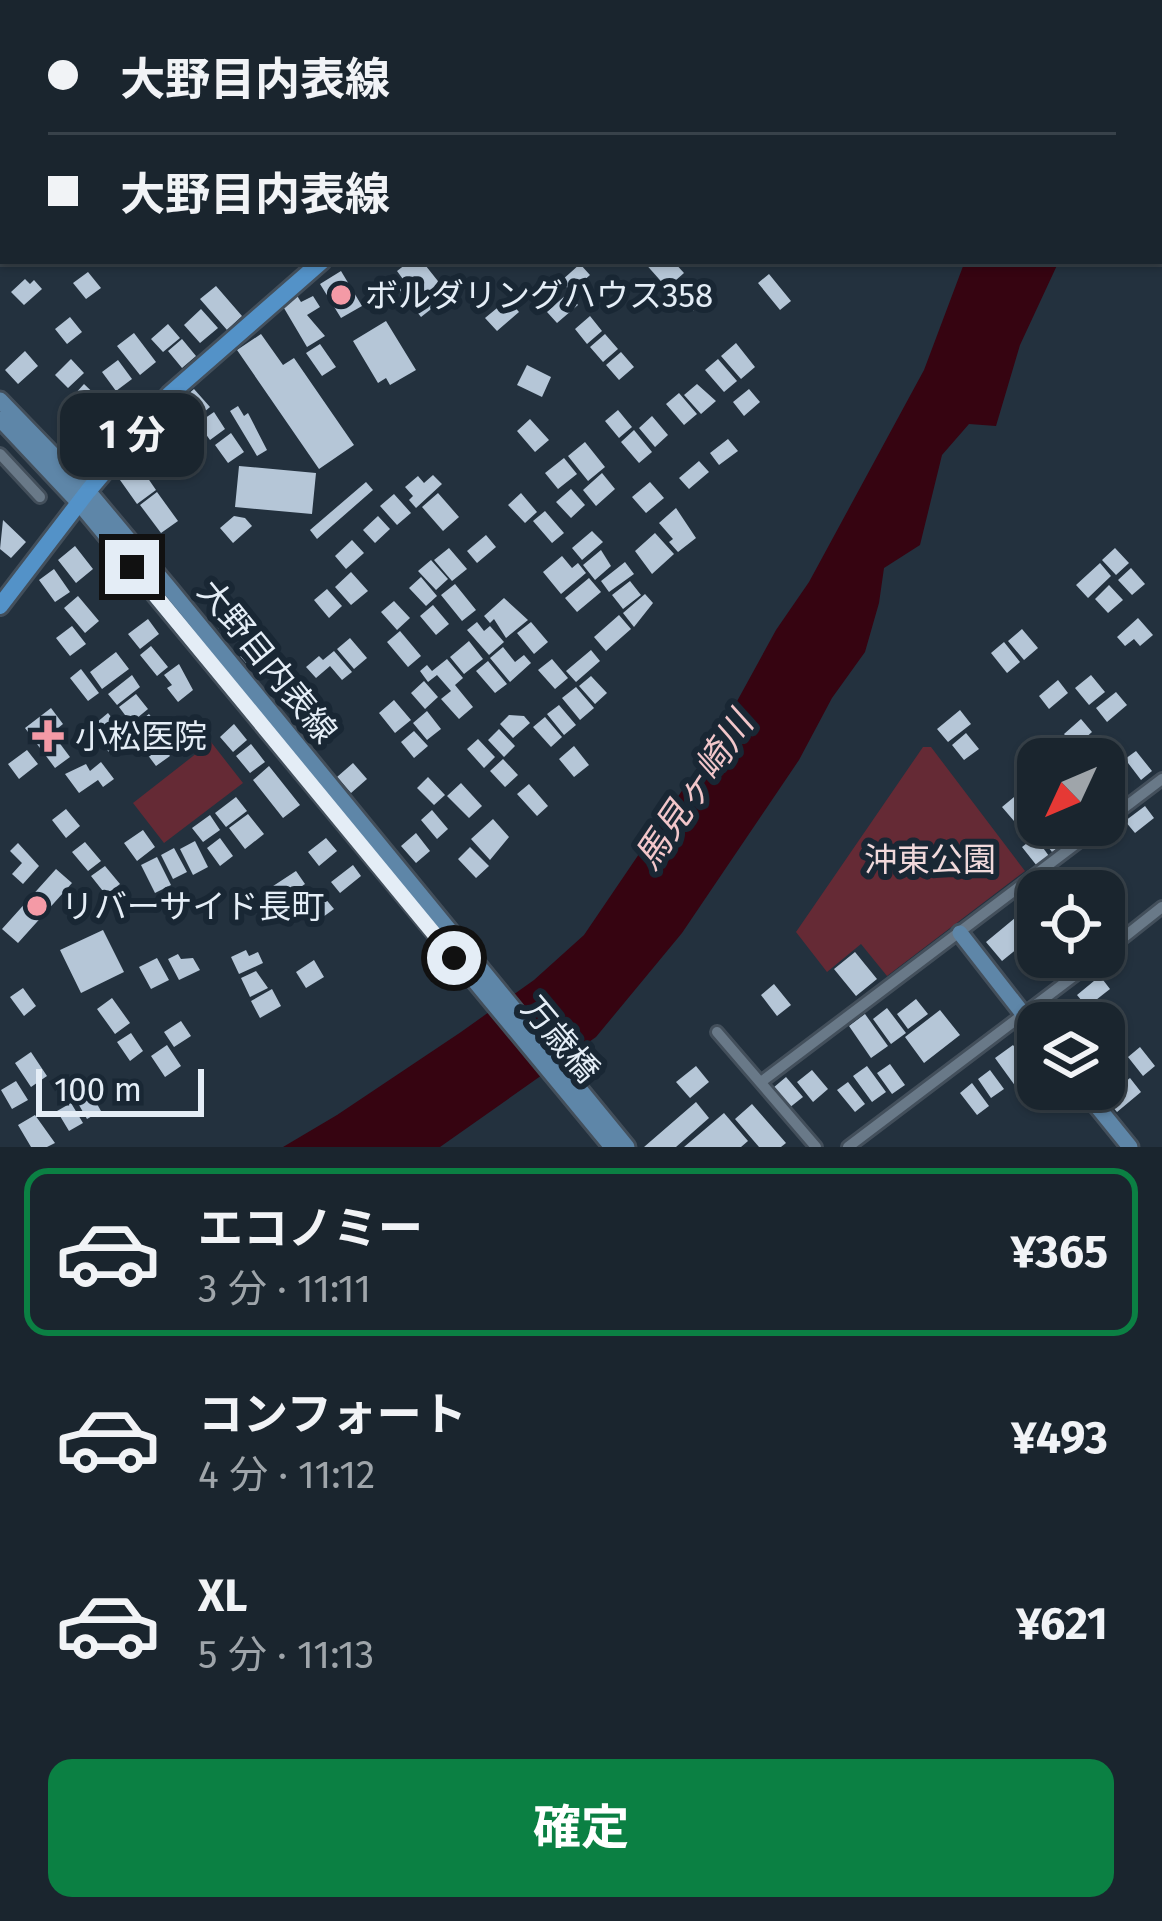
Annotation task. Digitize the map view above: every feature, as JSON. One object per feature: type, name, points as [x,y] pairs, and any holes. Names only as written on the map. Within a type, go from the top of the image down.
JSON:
[{"type":"main road","points":[[0,605],[83,497],[201,363],[318,264]]},
{"type":"main road","name":"大野目内表線","points":[[0,400],[429,918]]},
{"type":"main road","name":"大野目内表線","points":[[0,419],[83,497]]},
{"type":"main road","name":"万歳橋","points":[[429,918],[610,1139]]},
{"type":"main road","points":[[960,933],[1017,1007]]},
{"type":"main road","points":[[1100,1110],[1130,1147]]},
{"type":"main road","points":[[610,1139],[626,1147]]},
{"type":"street","points":[[0,454],[40,497]]},
{"type":"street","points":[[1125,806],[1162,778]]},
{"type":"street","points":[[761,1082],[1073,846]]},
{"type":"street","points":[[1125,937],[1162,907]]},
{"type":"street","points":[[1042,1002],[1073,978]]},
{"type":"street","points":[[848,1147],[1017,1021]]},
{"type":"street","points":[[717,1032],[816,1147]]},
{"type":"green space","points":[[211,742],[243,783],[164,843],[133,803]]},
{"type":"green space","name":"沖東公園","points":[[923,747],[931,747],[1024,870],[1017,870],[1017,877],[887,976],[861,944],[827,972],[796,932]]},
{"type":"water","name":"馬見ヶ崎川","points":[[964,264],[1058,264],[1020,345],[996,426],[969,424],[942,455],[920,545],[884,568],[865,652],[832,698],[799,760],[682,933],[596,1037],[440,1147],[283,1147],[461,1032],[534,980],[584,935],[713,745],[776,630],[809,582],[924,370]]},
{"type":"building","points":[[406,264],[424,264],[449,295],[421,317],[398,288],[405,282],[397,271]]},
{"type":"building","points":[[580,264],[590,275],[571,292],[561,281]]},
{"type":"building","points":[[646,264],[676,264],[684,273],[667,288]]},
{"type":"building","name":"ボルダリングハウス358","points":[[341,271],[362,306],[341,318],[320,284]]},
{"type":"building","points":[[88,272],[101,288],[86,299],[73,283]]},
{"type":"building","points":[[769,274],[791,301],[780,310],[758,283]]},
{"type":"building","points":[[25,279],[30,284],[34,280],[42,289],[24,305],[11,292]]},
{"type":"building","points":[[687,279],[706,300],[693,311],[675,290]]},
{"type":"building","points":[[216,286],[242,316],[227,330],[200,299]]},
{"type":"building","points":[[568,293],[578,305],[557,323],[547,312]]},
{"type":"building","points":[[296,294],[301,302],[313,296],[320,307],[307,315],[325,336],[307,347],[281,303]]},
{"type":"building","points":[[508,299],[519,312],[497,331],[485,318]]},
{"type":"building","points":[[201,309],[218,328],[200,343],[184,325]]},
{"type":"building","points":[[590,316],[602,331],[587,344],[575,329]]},
{"type":"building","points":[[70,317],[82,332],[67,344],[55,329]]},
{"type":"building","points":[[386,321],[416,370],[390,385],[386,378],[378,383],[353,341]]},
{"type":"building","points":[[168,324],[180,338],[163,352],[151,339]]},
{"type":"building","points":[[134,333],[156,362],[140,375],[117,346]]},
{"type":"building","points":[[261,334],[283,365],[294,358],[354,445],[319,469],[237,350]]},
{"type":"building","points":[[605,334],[618,349],[603,362],[590,347]]},
{"type":"building","points":[[182,339],[196,356],[182,368],[168,351]]},
{"type":"building","points":[[736,343],[755,367],[741,379],[721,356]]},
{"type":"building","points":[[320,344],[336,367],[322,376],[306,353]]},
{"type":"building","points":[[25,351],[38,366],[18,384],[5,370]]},
{"type":"building","points":[[621,352],[634,367],[619,380],[606,365]]},
{"type":"building","points":[[71,359],[84,373],[68,388],[55,375]]},
{"type":"building","points":[[718,359],[737,381],[724,392],[705,370]]},
{"type":"building","points":[[118,360],[132,379],[116,391],[102,372]]},
{"type":"building","points":[[527,365],[551,377],[542,397],[517,385]]},
{"type":"building","points":[[84,384],[105,404],[94,415],[74,395]]},
{"type":"building","points":[[697,384],[716,401],[701,414],[684,395]]},
{"type":"building","points":[[194,389],[210,407],[196,419],[180,401]]},
{"type":"building","points":[[749,389],[760,402],[744,416],[733,402]]},
{"type":"building","points":[[679,393],[697,414],[684,425],[666,404]]},
{"type":"building","points":[[110,405],[128,421],[112,437],[95,421]]},
{"type":"building","points":[[238,406],[244,416],[248,413],[267,450],[257,456],[230,411]]},
{"type":"building","points":[[618,410],[632,427],[619,438],[605,421]]},
{"type":"building","points":[[214,412],[225,429],[210,440],[198,423]]},
{"type":"building","points":[[652,416],[668,435],[655,447],[639,428]]},
{"type":"building","points":[[76,418],[99,441],[83,457],[60,434]]},
{"type":"building","points":[[530,419],[549,440],[535,452],[517,431]]},
{"type":"building","points":[[634,430],[652,452],[639,463],[621,442]]},
{"type":"building","points":[[231,433],[244,452],[228,463],[215,445]]},
{"type":"building","points":[[728,439],[738,451],[719,465],[710,453]]},
{"type":"building","points":[[585,442],[605,467],[588,481],[568,456]]},
{"type":"building","points":[[564,458],[577,474],[558,489],[545,473]]},
{"type":"building","points":[[699,461],[709,472],[689,489],[679,478]]},
{"type":"building","points":[[239,466],[316,473],[312,514],[235,507]]},
{"type":"building","points":[[134,470],[140,478],[145,474],[156,490],[137,504],[120,480]]},
{"type":"building","points":[[602,473],[615,489],[596,506],[583,490]]},
{"type":"building","points":[[433,475],[442,484],[416,508],[405,487],[418,476],[424,483]]},
{"type":"building","points":[[366,482],[373,490],[317,539],[310,530]]},
{"type":"building","points":[[650,482],[664,498],[646,513],[632,497]]},
{"type":"building","points":[[571,489],[585,505],[571,518],[556,502]]},
{"type":"building","points":[[157,492],[178,521],[161,533],[140,505]]},
{"type":"building","points":[[438,493],[459,517],[443,531],[422,507]]},
{"type":"building","points":[[521,493],[537,512],[525,523],[508,505]]},
{"type":"building","points":[[394,494],[411,513],[397,525],[380,506]]},
{"type":"building","points":[[676,508],[696,538],[678,552],[659,523]]},
{"type":"building","points":[[545,511],[564,533],[552,543],[533,521]]},
{"type":"building","points":[[234,516],[252,526],[233,543],[220,528]]},
{"type":"building","points":[[378,516],[390,529],[375,543],[363,530]]},
{"type":"building","points":[[3,520],[26,542],[11,558],[0,549]]},
{"type":"building","points":[[592,531],[603,542],[582,560],[572,548]]},
{"type":"building","points":[[655,533],[674,554],[652,574],[635,551]]},
{"type":"building","points":[[486,535],[496,547],[477,563],[467,551]]},
{"type":"building","points":[[352,540],[364,553],[346,569],[335,556]]},
{"type":"building","points":[[75,546],[93,569],[76,583],[58,560]]},
{"type":"building","points":[[449,548],[467,569],[452,581],[434,560]]},
{"type":"building","points":[[1115,548],[1129,563],[1116,575],[1102,560]]},
{"type":"building","points":[[601,550],[611,566],[595,580],[583,565]]},
{"type":"building","points":[[562,556],[572,568],[578,563],[586,573],[561,594],[543,572]]},
{"type":"building","points":[[431,560],[448,579],[436,590],[418,571]]},
{"type":"building","points":[[625,562],[634,574],[609,592],[601,581]]},
{"type":"building","points":[[1100,563],[1111,576],[1088,598],[1076,585]]},
{"type":"building","points":[[1131,568],[1145,584],[1132,595],[1118,580]]},
{"type":"building","points":[[54,569],[70,592],[55,602],[39,580]]},
{"type":"building","points":[[351,572],[368,591],[351,605],[335,587]]},
{"type":"building","points":[[421,577],[437,596],[426,606],[409,588]]},
{"type":"building","points":[[589,578],[601,592],[577,612],[565,598]]},
{"type":"building","points":[[630,581],[641,595],[623,609],[612,595]]},
{"type":"building","points":[[455,584],[476,610],[462,621],[441,595]]},
{"type":"building","points":[[1109,585],[1123,600],[1108,613],[1095,599]]},
{"type":"building","points":[[327,589],[342,606],[329,618],[314,600]]},
{"type":"building","points":[[645,594],[653,603],[634,627],[623,613]]},
{"type":"building","points":[[78,596],[99,621],[85,633],[64,608]]},
{"type":"building","points":[[504,598],[528,620],[506,638],[494,619],[490,623],[484,616]]},
{"type":"building","points":[[234,601],[242,611],[219,629],[211,619]]},
{"type":"building","points":[[394,601],[410,618],[397,630],[381,612]]},
{"type":"building","points":[[433,605],[449,624],[436,635],[420,616]]},
{"type":"building","points":[[619,615],[631,629],[606,651],[594,637]]},
{"type":"building","points":[[1138,618],[1153,635],[1140,646],[1134,639],[1125,646],[1117,637]]},
{"type":"building","points":[[148,619],[159,634],[140,649],[128,634]]},
{"type":"building","points":[[477,622],[484,631],[490,626],[504,642],[489,655],[467,630]]},
{"type":"building","points":[[531,622],[548,642],[534,654],[517,633]]},
{"type":"building","points":[[72,626],[86,644],[70,656],[56,638]]},
{"type":"building","points":[[1022,629],[1038,648],[1024,660],[1008,641]]},
{"type":"building","points":[[400,631],[421,656],[408,667],[387,642]]},
{"type":"building","points":[[247,638],[265,659],[252,670],[234,649]]},
{"type":"building","points":[[350,638],[367,658],[354,669],[337,649]]},
{"type":"building","points":[[469,641],[483,659],[464,674],[450,657]]},
{"type":"building","points":[[1004,642],[1020,662],[1007,673],[991,653]]},
{"type":"building","points":[[151,646],[168,667],[157,676],[140,655]]},
{"type":"building","points":[[503,647],[515,662],[524,655],[531,663],[510,682],[490,658]]},
{"type":"building","points":[[591,650],[600,661],[576,682],[566,671]]},
{"type":"building","points":[[334,651],[352,672],[342,680],[330,666],[316,678],[306,667]]},
{"type":"building","points":[[116,652],[129,669],[102,689],[90,672]]},
{"type":"building","points":[[447,659],[463,678],[455,685],[473,707],[459,719],[441,699],[451,691],[437,675],[428,682],[420,671],[427,665],[432,671]]},
{"type":"building","points":[[552,659],[568,678],[555,689],[538,670]]},
{"type":"building","points":[[488,661],[507,684],[495,693],[476,671]]},
{"type":"building","points":[[179,664],[193,690],[178,702],[164,675]]},
{"type":"building","points":[[81,669],[99,693],[88,701],[70,678]]},
{"type":"building","points":[[132,675],[140,687],[117,705],[108,694]]},
{"type":"building","points":[[1091,675],[1105,692],[1089,705],[1075,688]]},
{"type":"building","points":[[591,676],[607,693],[595,704],[579,686]]},
{"type":"building","points":[[1058,680],[1068,693],[1049,709],[1039,696]]},
{"type":"building","points":[[424,681],[438,697],[425,709],[411,693]]},
{"type":"building","points":[[293,682],[314,708],[299,720],[278,693]]},
{"type":"building","points":[[576,687],[594,708],[580,720],[562,698]]},
{"type":"building","points":[[1116,692],[1127,705],[1107,722],[1096,708]]},
{"type":"building","points":[[136,694],[148,709],[131,723],[119,707]]},
{"type":"building","points":[[394,700],[411,720],[395,733],[379,713]]},
{"type":"building","points":[[559,705],[576,725],[564,735],[547,714]]},
{"type":"building","points":[[51,708],[63,724],[52,733],[70,757],[55,768],[25,728]]},
{"type":"building","points":[[960,710],[971,724],[948,742],[937,729]]},
{"type":"building","points":[[427,711],[441,729],[427,740],[413,723]]},
{"type":"building","points":[[108,713],[131,742],[112,756],[90,728]]},
{"type":"building","points":[[149,714],[159,727],[136,744],[126,732]]},
{"type":"building","points":[[509,715],[524,716],[530,723],[513,738],[500,724]]},
{"type":"building","points":[[545,717],[562,737],[551,747],[533,727]]},
{"type":"building","points":[[1081,719],[1092,732],[1085,738],[1064,734]]},
{"type":"building","points":[[234,724],[247,740],[233,752],[220,737]]},
{"type":"building","points":[[499,729],[515,746],[504,757],[488,740]]},
{"type":"building","points":[[414,731],[428,746],[414,758],[401,742]]},
{"type":"building","points":[[966,733],[979,749],[964,760],[952,745]]},
{"type":"building","points":[[155,735],[170,756],[156,766],[141,746]]},
{"type":"building","points":[[478,739],[495,757],[484,768],[467,749]]},
{"type":"building","points":[[251,744],[265,762],[250,773],[236,756]]},
{"type":"building","points":[[574,746],[589,765],[574,777],[559,759]]},
{"type":"building","points":[[27,750],[38,764],[19,779],[8,764]]},
{"type":"building","points":[[1136,751],[1152,771],[1141,780],[1125,759]]},
{"type":"building","points":[[503,759],[518,775],[505,787],[490,771]]},
{"type":"building","points":[[101,762],[114,779],[103,787],[98,780],[79,793],[65,774],[86,764],[90,771]]},
{"type":"building","points":[[353,763],[367,779],[351,793],[337,777]]},
{"type":"building","points":[[269,766],[300,805],[283,818],[253,780]]},
{"type":"building","points":[[428,777],[445,795],[434,805],[417,788]]},
{"type":"building","points":[[461,783],[482,806],[469,818],[447,796]]},
{"type":"building","points":[[529,784],[548,806],[537,816],[517,794]]},
{"type":"building","points":[[1017,794],[1017,819],[1014,821],[1002,807]]},
{"type":"building","points":[[236,797],[247,811],[226,827],[215,813]]},
{"type":"building","points":[[1145,806],[1154,818],[1135,833],[1125,821]]},
{"type":"building","points":[[66,809],[80,826],[66,838],[52,820]]},
{"type":"building","points":[[432,810],[448,829],[437,839],[421,820]]},
{"type":"building","points":[[248,814],[264,834],[245,849],[229,828]]},
{"type":"building","points":[[210,815],[220,830],[203,842],[192,828]]},
{"type":"building","points":[[493,819],[509,837],[490,860],[471,839]]},
{"type":"building","points":[[143,830],[155,847],[137,861],[124,843]]},
{"type":"building","points":[[416,833],[430,851],[416,863],[401,846]]},
{"type":"building","points":[[220,838],[233,856],[220,866],[207,848]]},
{"type":"building","points":[[326,838],[337,851],[319,866],[308,852]]},
{"type":"building","points":[[195,841],[208,867],[193,875],[180,849]]},
{"type":"building","points":[[85,842],[101,861],[88,871],[72,852]]},
{"type":"building","points":[[18,843],[39,866],[23,884],[12,874],[22,863],[10,851]]},
{"type":"building","points":[[1042,846],[1049,856],[1037,866],[1022,847]]},
{"type":"building","points":[[470,847],[489,866],[476,878],[458,859]]},
{"type":"building","points":[[174,848],[187,872],[173,879],[161,855]]},
{"type":"building","points":[[157,857],[171,885],[155,893],[141,865]]},
{"type":"building","points":[[353,865],[361,876],[340,893],[331,882]]},
{"type":"building","points":[[105,866],[120,884],[106,895],[91,876]]},
{"type":"building","name":"リバーサイド長町","points":[[56,869],[72,883],[18,943],[2,929]]},
{"type":"building","points":[[296,871],[305,884],[276,904],[267,890]]},
{"type":"building","points":[[324,897],[334,909],[312,925],[303,913]]},
{"type":"building","points":[[1017,916],[1017,949],[1002,961],[986,942]]},
{"type":"building","points":[[103,930],[124,972],[81,993],[60,950]]},
{"type":"building","points":[[246,950],[249,956],[258,952],[263,963],[239,974],[231,957]]},
{"type":"building","points":[[855,952],[877,979],[856,996],[834,969]]},
{"type":"building","points":[[178,954],[181,959],[193,958],[200,970],[179,980],[168,959]]},
{"type":"building","points":[[157,958],[169,980],[151,989],[139,967]]},
{"type":"building","points":[[314,960],[324,977],[306,988],[296,972]]},
{"type":"building","points":[[256,971],[268,988],[250,997],[241,978]]},
{"type":"building","points":[[1098,978],[1110,989],[1093,1002],[1083,1002],[1077,995]]},
{"type":"building","points":[[774,984],[791,1005],[777,1016],[761,995]]},
{"type":"building","points":[[23,988],[36,1006],[24,1016],[10,997]]},
{"type":"building","points":[[272,989],[281,1006],[260,1018],[251,1001]]},
{"type":"building","points":[[112,998],[130,1023],[115,1034],[97,1009]]},
{"type":"building","points":[[916,999],[928,1014],[908,1029],[897,1014]]},
{"type":"building","points":[[887,1008],[906,1033],[891,1044],[873,1019]]},
{"type":"building","points":[[940,1010],[960,1035],[924,1063],[905,1037]]},
{"type":"building","points":[[865,1014],[888,1046],[871,1058],[849,1026]]},
{"type":"building","points":[[181,1021],[191,1036],[174,1047],[164,1032]]},
{"type":"building","points":[[131,1033],[143,1051],[130,1061],[117,1042]]},
{"type":"building","points":[[167,1045],[181,1066],[165,1077],[151,1056]]},
{"type":"building","points":[[1013,1045],[1017,1050],[1016,1087],[995,1058]]},
{"type":"building","points":[[1140,1047],[1155,1066],[1143,1076],[1128,1057]]},
{"type":"building","points":[[31,1052],[47,1076],[31,1087],[15,1063]]},
{"type":"building","points":[[890,1064],[905,1085],[892,1094],[877,1073]]},
{"type":"building","points":[[696,1066],[709,1082],[690,1098],[676,1082]]},
{"type":"building","points":[[867,1066],[886,1092],[872,1102],[853,1076]]},
{"type":"building","points":[[812,1070],[828,1089],[813,1102],[797,1082]]},
{"type":"building","points":[[990,1070],[1004,1089],[991,1098],[978,1079]]},
{"type":"building","points":[[786,1077],[803,1097],[789,1108],[773,1088]]},
{"type":"building","points":[[1130,1078],[1141,1092],[1125,1105],[1125,1082]]},
{"type":"building","points":[[16,1081],[28,1100],[12,1109],[1,1090]]},
{"type":"building","points":[[848,1082],[865,1104],[855,1112],[837,1090]]},
{"type":"building","points":[[972,1083],[989,1106],[977,1115],[960,1093]]},
{"type":"building","points":[[89,1090],[101,1111],[87,1119],[75,1098]]},
{"type":"building","points":[[696,1102],[709,1118],[676,1147],[644,1147]]},
{"type":"building","points":[[71,1103],[83,1123],[69,1131],[57,1111]]},
{"type":"building","points":[[752,1104],[786,1143],[781,1147],[759,1147],[735,1119]]},
{"type":"building","points":[[724,1113],[748,1141],[741,1147],[684,1147]]},
{"type":"building","points":[[35,1115],[55,1143],[31,1147],[18,1125]]},
{"type":"place","name":"ボルダリングハウス358","points":[[341,295]]},
{"type":"place","name":"小松医院","points":[[48,736]]},
{"type":"place","name":"リバーサイド長町","points":[[37,906]]},
{"type":"route","points":[[132,567],[454,958]]}]
